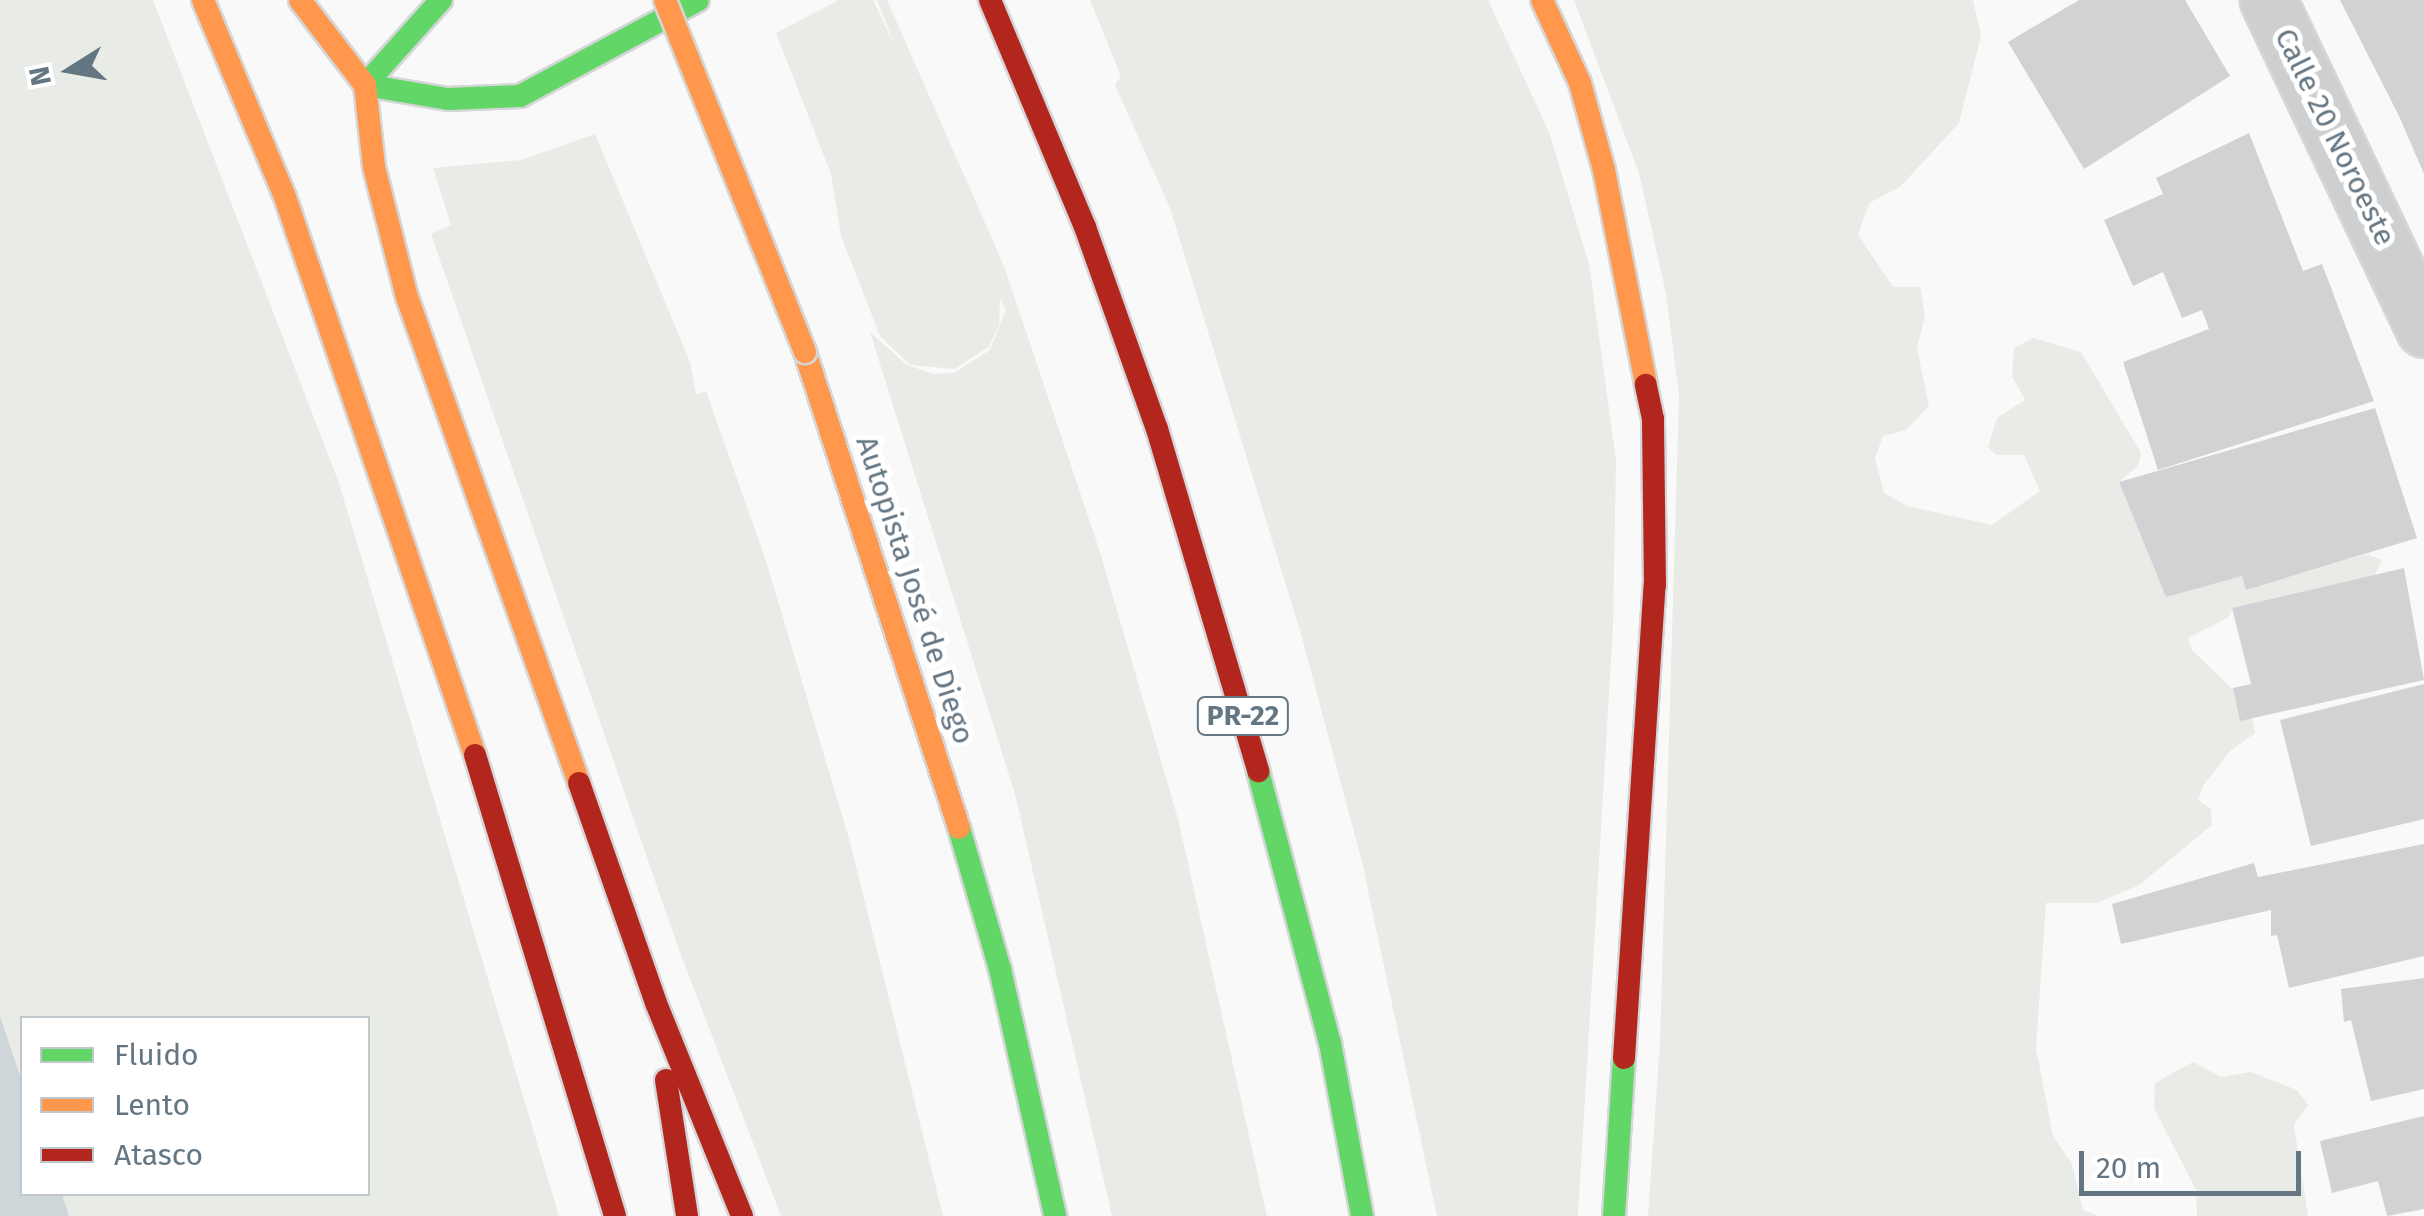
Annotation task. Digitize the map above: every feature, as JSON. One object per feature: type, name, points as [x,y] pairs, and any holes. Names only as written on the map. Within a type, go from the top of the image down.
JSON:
[{"type":"main road","points":[[203,0],[285,197],[446,658],[615,1216]]},
{"type":"main road","points":[[300,0],[365,86],[374,167],[407,297],[656,1003],[742,1216]]},
{"type":"main road","points":[[365,86],[440,0]]},
{"type":"main road","name":"Autopista José de Diego","points":[[665,0],[805,352],[920,693],[1000,969],[1055,1216]]},
{"type":"main road","points":[[365,86],[448,99],[520,96],[698,0]]},
{"type":"main road","name":"PR-22","points":[[990,0],[1085,226],[1157,429],[1230,668],[1330,1043],[1362,1216]]},
{"type":"main road","points":[[1542,0],[1580,82],[1604,170],[1630,277],[1653,419],[1655,585],[1614,1216]]},
{"type":"main road","points":[[656,1003],[688,1216]]},
{"type":"street","name":"Calle 20 Noroeste","points":[[2268,0],[2424,329]]},
{"type":"shaded area","points":[[0,0],[153,0],[339,483],[559,1216],[69,1216],[63,1196],[370,1196],[370,1016],[20,1016],[20,1075],[0,1016]]},
{"type":"shaded area","points":[[839,0],[873,0],[895,46],[877,0],[887,0],[1004,266],[1099,549],[1178,819],[1267,1216],[1112,1216],[1015,794],[870,332],[907,365],[933,374],[954,373],[990,350],[1006,309],[1000,299],[999,326],[988,347],[955,369],[910,365],[880,336],[841,236],[831,174],[776,33]]},
{"type":"shaded area","points":[[1090,0],[1488,0],[1549,132],[1589,264],[1616,460],[1613,626],[1578,1216],[1437,1216],[1362,862],[1301,634],[1170,208],[1115,85],[1121,76]]},
{"type":"shaded area","points":[[1574,0],[1973,0],[1981,36],[1959,123],[1900,187],[1869,203],[1858,235],[1893,287],[1920,287],[1925,316],[1917,348],[1929,406],[1906,430],[1883,436],[1875,458],[1884,493],[1907,506],[1992,525],[2040,491],[2024,455],[1996,455],[1988,447],[1997,418],[2025,400],[2012,376],[2014,348],[2033,338],[2081,352],[2141,453],[2138,466],[2119,482],[2166,596],[2242,576],[2247,589],[2367,554],[2382,560],[2375,575],[2233,608],[2229,617],[2188,638],[2192,650],[2250,706],[2255,733],[2230,751],[2203,786],[2198,800],[2211,809],[2212,825],[2139,885],[2097,903],[2046,903],[2036,1048],[2053,1136],[2072,1164],[2083,1210],[2099,1216],[1648,1216],[1660,1043],[1679,395],[1666,294],[1639,173]]},
{"type":"shaded area","points":[[595,134],[690,362],[696,395],[706,391],[766,561],[850,842],[943,1216],[781,1216],[678,947],[431,234],[451,225],[433,168],[521,160]]},
{"type":"shaded area","points":[[0,1016],[20,1075],[20,1196],[63,1196],[69,1216],[0,1216]]},
{"type":"shaded area","points":[[2193,1062],[2221,1077],[2251,1072],[2297,1090],[2308,1105],[2294,1125],[2308,1216],[2197,1216],[2196,1190],[2154,1108],[2155,1083]]},
{"type":"building","points":[[2079,0],[2185,0],[2230,76],[2084,169],[2008,42]]},
{"type":"building","points":[[2340,0],[2424,0],[2424,174],[2399,116]]},
{"type":"building","points":[[2249,133],[2303,271],[2322,264],[2374,401],[2158,470],[2123,362],[2209,329],[2202,310],[2182,318],[2163,272],[2133,286],[2104,220],[2163,194],[2156,178]]},
{"type":"building","points":[[2375,408],[2417,538],[2246,590],[2242,576],[2166,597],[2119,482]]},
{"type":"building","points":[[2404,568],[2424,680],[2240,721],[2233,688],[2251,684],[2232,608]]},
{"type":"building","points":[[2424,684],[2424,819],[2311,846],[2280,720]]},
{"type":"building","points":[[2424,844],[2424,956],[2289,988],[2277,935],[2271,936],[2271,910],[2121,944],[2112,904],[2254,863],[2258,877]]},
{"type":"building","points":[[2424,978],[2424,1089],[2371,1101],[2351,1020],[2344,1022],[2341,989]]},
{"type":"building","points":[[2424,1116],[2424,1209],[2387,1216],[2378,1181],[2332,1193],[2320,1141]]},
{"type":"traffic: fast","points":[[365,85],[441,0]]},
{"type":"traffic: fast","points":[[365,85],[448,99],[520,96],[698,0]]},
{"type":"traffic: fast","points":[[1258,771],[1330,1043],[1362,1216]]},
{"type":"traffic: fast","points":[[959,828],[1000,969],[1055,1216]]},
{"type":"traffic: fast","points":[[1614,1216],[1624,1058]]},
{"type":"traffic: slow","points":[[203,0],[285,197],[475,755]]},
{"type":"traffic: slow","points":[[300,0],[365,85],[374,167],[407,297],[579,783]]},
{"type":"traffic: slow","points":[[665,0],[805,352]]},
{"type":"traffic: slow","points":[[1542,0],[1580,83],[1604,170],[1646,385]]},
{"type":"traffic: slow","points":[[805,352],[959,828]]},
{"type":"traffic: jam","points":[[990,0],[1085,227],[1157,429],[1258,771]]},
{"type":"traffic: jam","points":[[1624,1058],[1655,585],[1653,419],[1646,385]]},
{"type":"traffic: jam","points":[[475,755],[615,1216]]},
{"type":"traffic: jam","points":[[579,783],[656,1003],[742,1216]]},
{"type":"traffic: jam","points":[[666,1080],[687,1216]]}]
